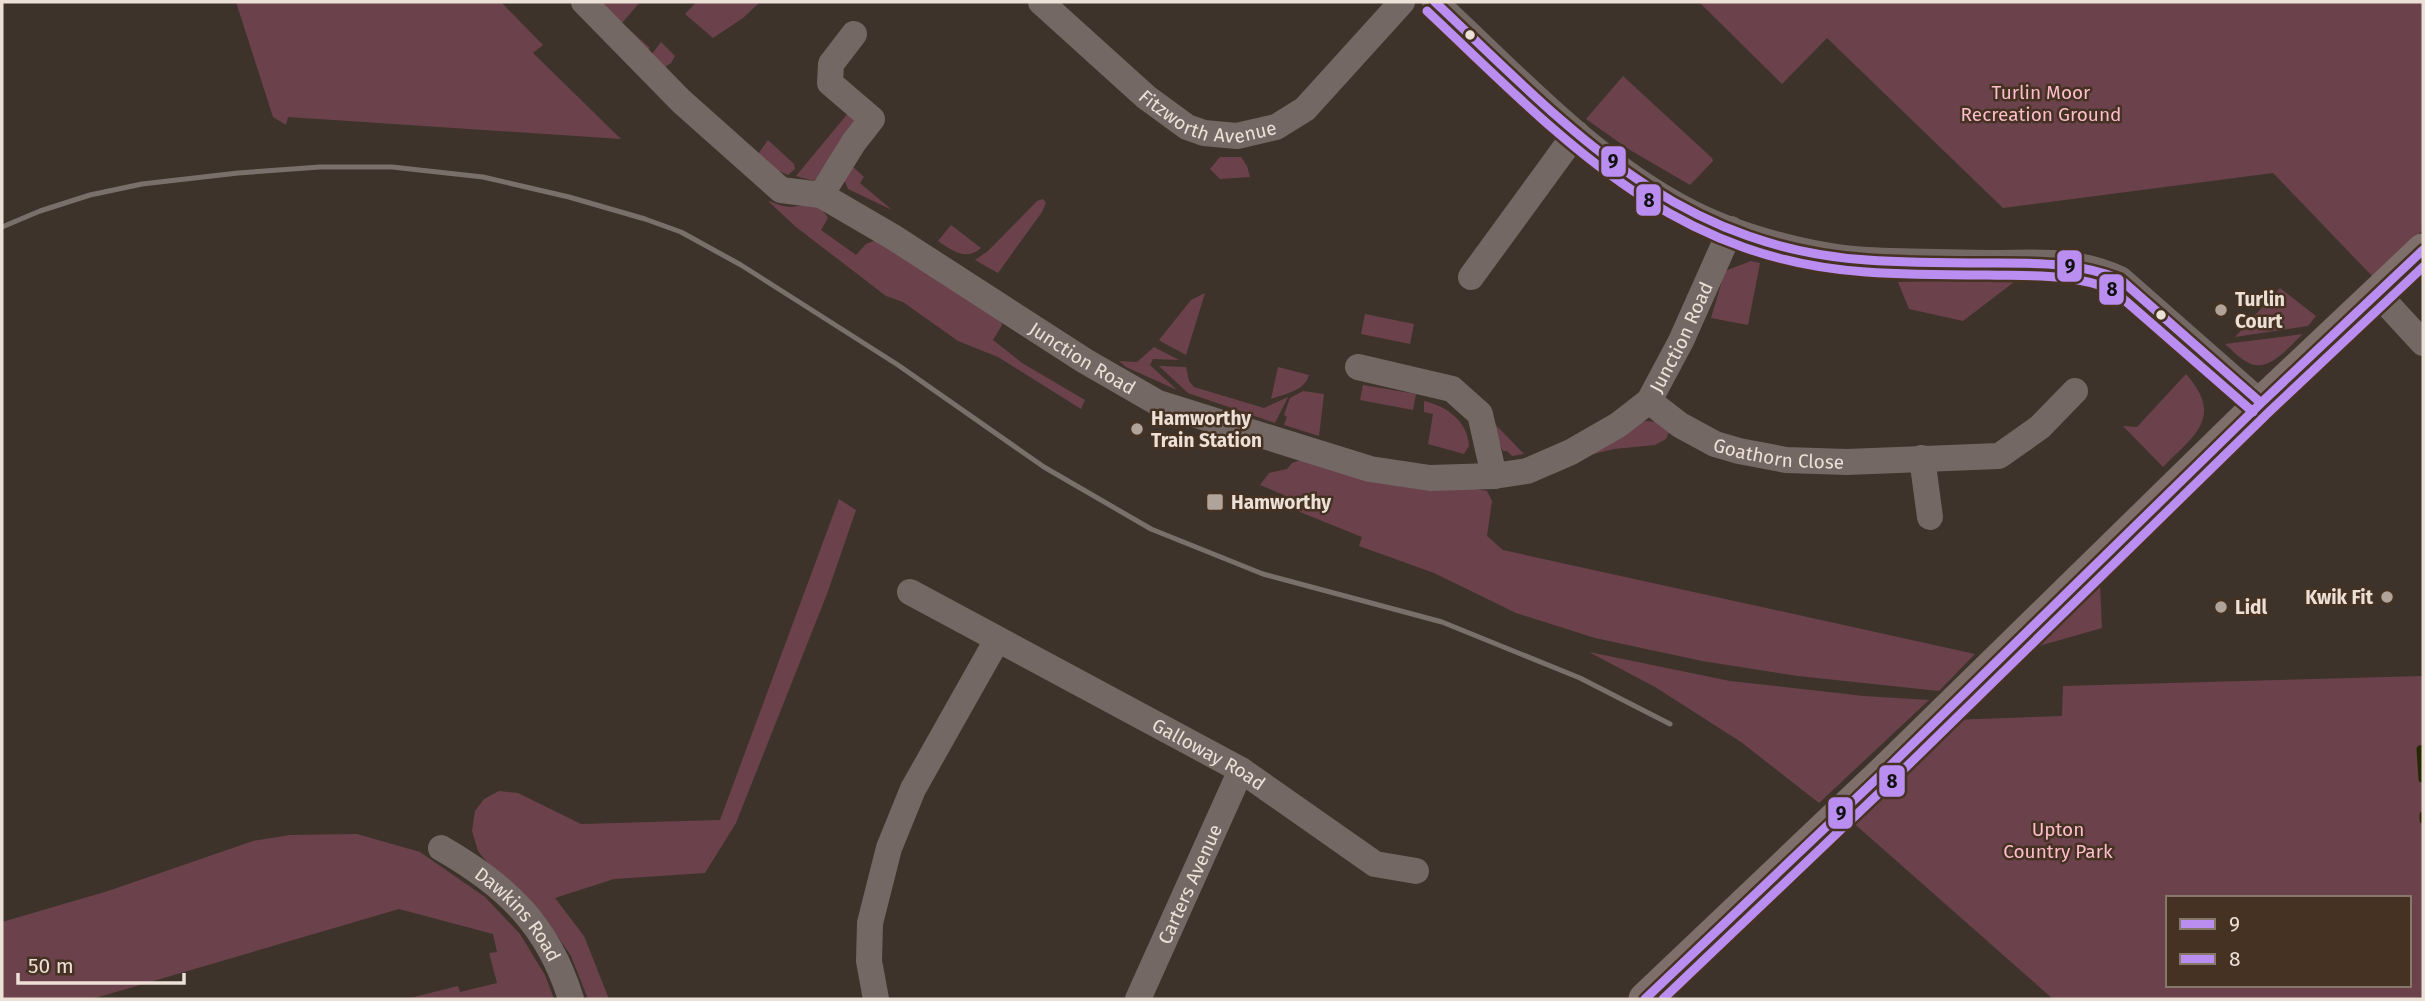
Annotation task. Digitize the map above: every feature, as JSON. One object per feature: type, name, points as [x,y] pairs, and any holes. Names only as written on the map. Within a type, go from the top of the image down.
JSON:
[{"type":"main road","points":[[1645,999],[1888,768],[2262,402],[2423,250]]},
{"type":"street","name":"Junction Road","points":[[584,2],[681,102],[781,190],[821,195],[893,237],[1085,361],[1158,403],[1370,468],[1430,478],[1493,476],[1527,471],[1547,464],[1618,425],[1649,401],[1681,341],[1731,229]]},
{"type":"street","name":"Fitzworth Avenue","points":[[1041,2],[1146,97],[1186,127],[1205,133],[1237,136],[1276,127],[1305,109],[1402,2]]},
{"type":"street","points":[[1435,2],[1576,133],[1629,174],[1684,210],[1731,229],[1805,253],[1865,260],[2067,262],[2101,271],[2120,279],[2262,402]]},
{"type":"street","points":[[821,195],[854,142],[872,119],[830,83],[831,64],[854,34]]},
{"type":"street","points":[[1471,277],[1576,133]]},
{"type":"street","points":[[2377,293],[2423,343]]},
{"type":"street","points":[[1358,367],[1452,389],[1480,414],[1493,476]]},
{"type":"street","name":"Goathorn Close","points":[[1649,401],[1680,425],[1715,444],[1786,460],[1847,462],[1999,456],[2040,427],[2076,391]]},
{"type":"street","points":[[1922,458],[1930,517]]},
{"type":"street","name":"Galloway Road","points":[[910,592],[1241,770],[1375,864],[1416,870]]},
{"type":"street","points":[[876,999],[869,961],[870,923],[889,848],[913,789],[997,639]]},
{"type":"street","name":"Carters Avenue","points":[[1138,999],[1241,770]]},
{"type":"street","name":"Dawkins Road","points":[[441,848],[495,882],[527,914],[547,941],[571,999]]},
{"type":"green space","points":[[236,2],[501,2],[543,45],[533,53],[621,139],[288,117],[286,125],[273,117]]},
{"type":"green space","points":[[594,2],[640,2],[622,23],[650,48],[645,54]]},
{"type":"green space","points":[[696,2],[759,3],[743,18],[713,38],[685,14]]},
{"type":"green space","name":"Turlin Moor Recreation Ground","points":[[1699,2],[2423,2],[2423,230],[2373,277],[2273,173],[2003,208],[1827,38],[1782,84]]},
{"type":"green space","points":[[661,42],[675,56],[665,67],[649,58]]},
{"type":"green space","points":[[1623,76],[1712,158],[1713,161],[1690,185],[1630,150],[1586,119]]},
{"type":"green space","points":[[849,112],[855,122],[814,181],[796,176]]},
{"type":"green space","points":[[768,140],[794,164],[795,169],[788,175],[756,157]]},
{"type":"green space","points":[[1220,157],[1241,157],[1250,177],[1220,179],[1210,169]]},
{"type":"green space","points":[[851,165],[864,177],[860,183],[892,210],[848,189],[844,179]]},
{"type":"green space","points":[[1043,199],[1046,203],[1042,212],[998,273],[975,260],[988,251],[1037,201]]},
{"type":"green space","points":[[768,201],[788,207],[808,205],[820,209],[828,218],[821,230],[856,255],[866,244],[876,240],[1001,320],[1002,325],[993,340],[1022,363],[1085,400],[1081,409],[998,357],[958,341],[903,302],[886,296],[796,227]]},
{"type":"green space","points":[[951,225],[981,248],[965,254],[938,241]]},
{"type":"green space","points":[[1751,261],[1760,263],[1748,325],[1711,318],[1725,271]]},
{"type":"green space","points":[[2018,279],[1963,321],[1909,309],[1898,282]]},
{"type":"green space","points":[[2280,288],[2316,316],[2308,326],[2235,337]]},
{"type":"green space","points":[[1205,293],[1186,355],[1159,340],[1191,300]]},
{"type":"green space","points":[[1365,314],[1414,324],[1410,344],[1361,334]]},
{"type":"green space","points":[[2303,334],[2278,357],[2263,365],[2247,362],[2225,344]]},
{"type":"green space","points":[[1154,347],[1179,360],[1153,359],[1150,365],[1177,390],[1126,367],[1119,361],[1137,362]]},
{"type":"green space","points":[[1159,366],[1186,367],[1189,381],[1194,387],[1264,408],[1288,397],[1275,423],[1188,393]]},
{"type":"green space","points":[[1278,367],[1309,375],[1299,388],[1271,399]]},
{"type":"green space","points":[[2186,374],[2203,402],[2204,414],[2194,435],[2163,467],[2123,426],[2137,427]]},
{"type":"green space","points":[[1363,385],[1416,394],[1413,410],[1360,400]]},
{"type":"green space","points":[[1303,391],[1324,394],[1319,436],[1284,425],[1287,417],[1284,415],[1290,398]]},
{"type":"green space","points":[[1424,401],[1455,416],[1468,437],[1469,446],[1464,454],[1428,444],[1433,414],[1424,412]]},
{"type":"green space","points":[[1486,415],[1524,454],[1512,456],[1503,451]]},
{"type":"green space","points":[[1641,422],[1659,422],[1669,432],[1666,439],[1655,445],[1614,449],[1585,456]]},
{"type":"green space","points":[[1204,430],[1233,439],[1228,445],[1206,439]]},
{"type":"green space","points":[[1300,460],[1487,491],[1492,501],[1487,536],[1503,550],[1975,654],[1939,691],[1798,676],[1702,661],[1595,638],[1516,613],[1434,573],[1359,546],[1362,537],[1280,504],[1284,495],[1260,485],[1269,473],[1287,469]]},
{"type":"green space","points":[[839,499],[856,510],[827,594],[736,823],[705,873],[614,879],[555,898],[584,936],[609,999],[588,999],[571,956],[546,919],[494,871],[478,851],[472,831],[475,811],[484,799],[499,791],[518,793],[581,824],[720,820]]},
{"type":"green space","points":[[2099,563],[2102,628],[2001,657]]},
{"type":"green space","points":[[1589,652],[1730,681],[1864,696],[1929,700],[1819,803],[1741,742],[1655,687]]},
{"type":"green space","name":"Upton Country Park","points":[[2423,676],[2423,999],[2053,999],[1849,819],[1950,720],[2062,716],[2063,686]]},
{"type":"green space","points":[[357,834],[420,852],[485,897],[520,934],[545,975],[554,999],[406,999],[458,986],[460,992],[497,983],[489,953],[497,952],[493,934],[399,909],[92,999],[2,999],[2,922],[108,891],[253,841],[290,835]]},
{"type":"waterway","points":[[2422,779],[2420,749],[2423,748]]},
{"type":"waterway","points":[[2423,815],[2423,820]]},
{"type":"railway","points":[[2,227],[90,195],[142,184],[320,167],[392,167],[483,177],[569,197],[645,219],[681,232],[741,265],[898,365],[1044,467],[1151,529],[1263,574],[1442,622],[1580,678],[1670,724]]},
{"type":"transit line","name":"9","points":[[1435,2],[1579,135],[1628,173],[1680,205],[1736,232],[1798,250],[1867,260],[2023,263],[2104,273],[2120,279],[2261,403]]},
{"type":"transit line","name":"8","points":[[1427,11],[1573,146],[1623,184],[1676,217],[1733,243],[1796,262],[1881,273],[2052,276],[2113,290],[2253,412]]},
{"type":"transit line","name":"9","points":[[1645,999],[1888,768],[2261,403],[2423,250]]},
{"type":"transit line","name":"8","points":[[1663,999],[1896,777],[2269,412],[2423,267]]},
{"type":"place","name":"Turlin Court","points":[[2221,310]]},
{"type":"place","name":"Hamworthy Train Station","points":[[1137,429]]},
{"type":"place","name":"Hamworthy","points":[[1215,502]]},
{"type":"place","name":"Kwik Fit","points":[[2387,597]]},
{"type":"place","name":"Lidl","points":[[2221,607]]}]
